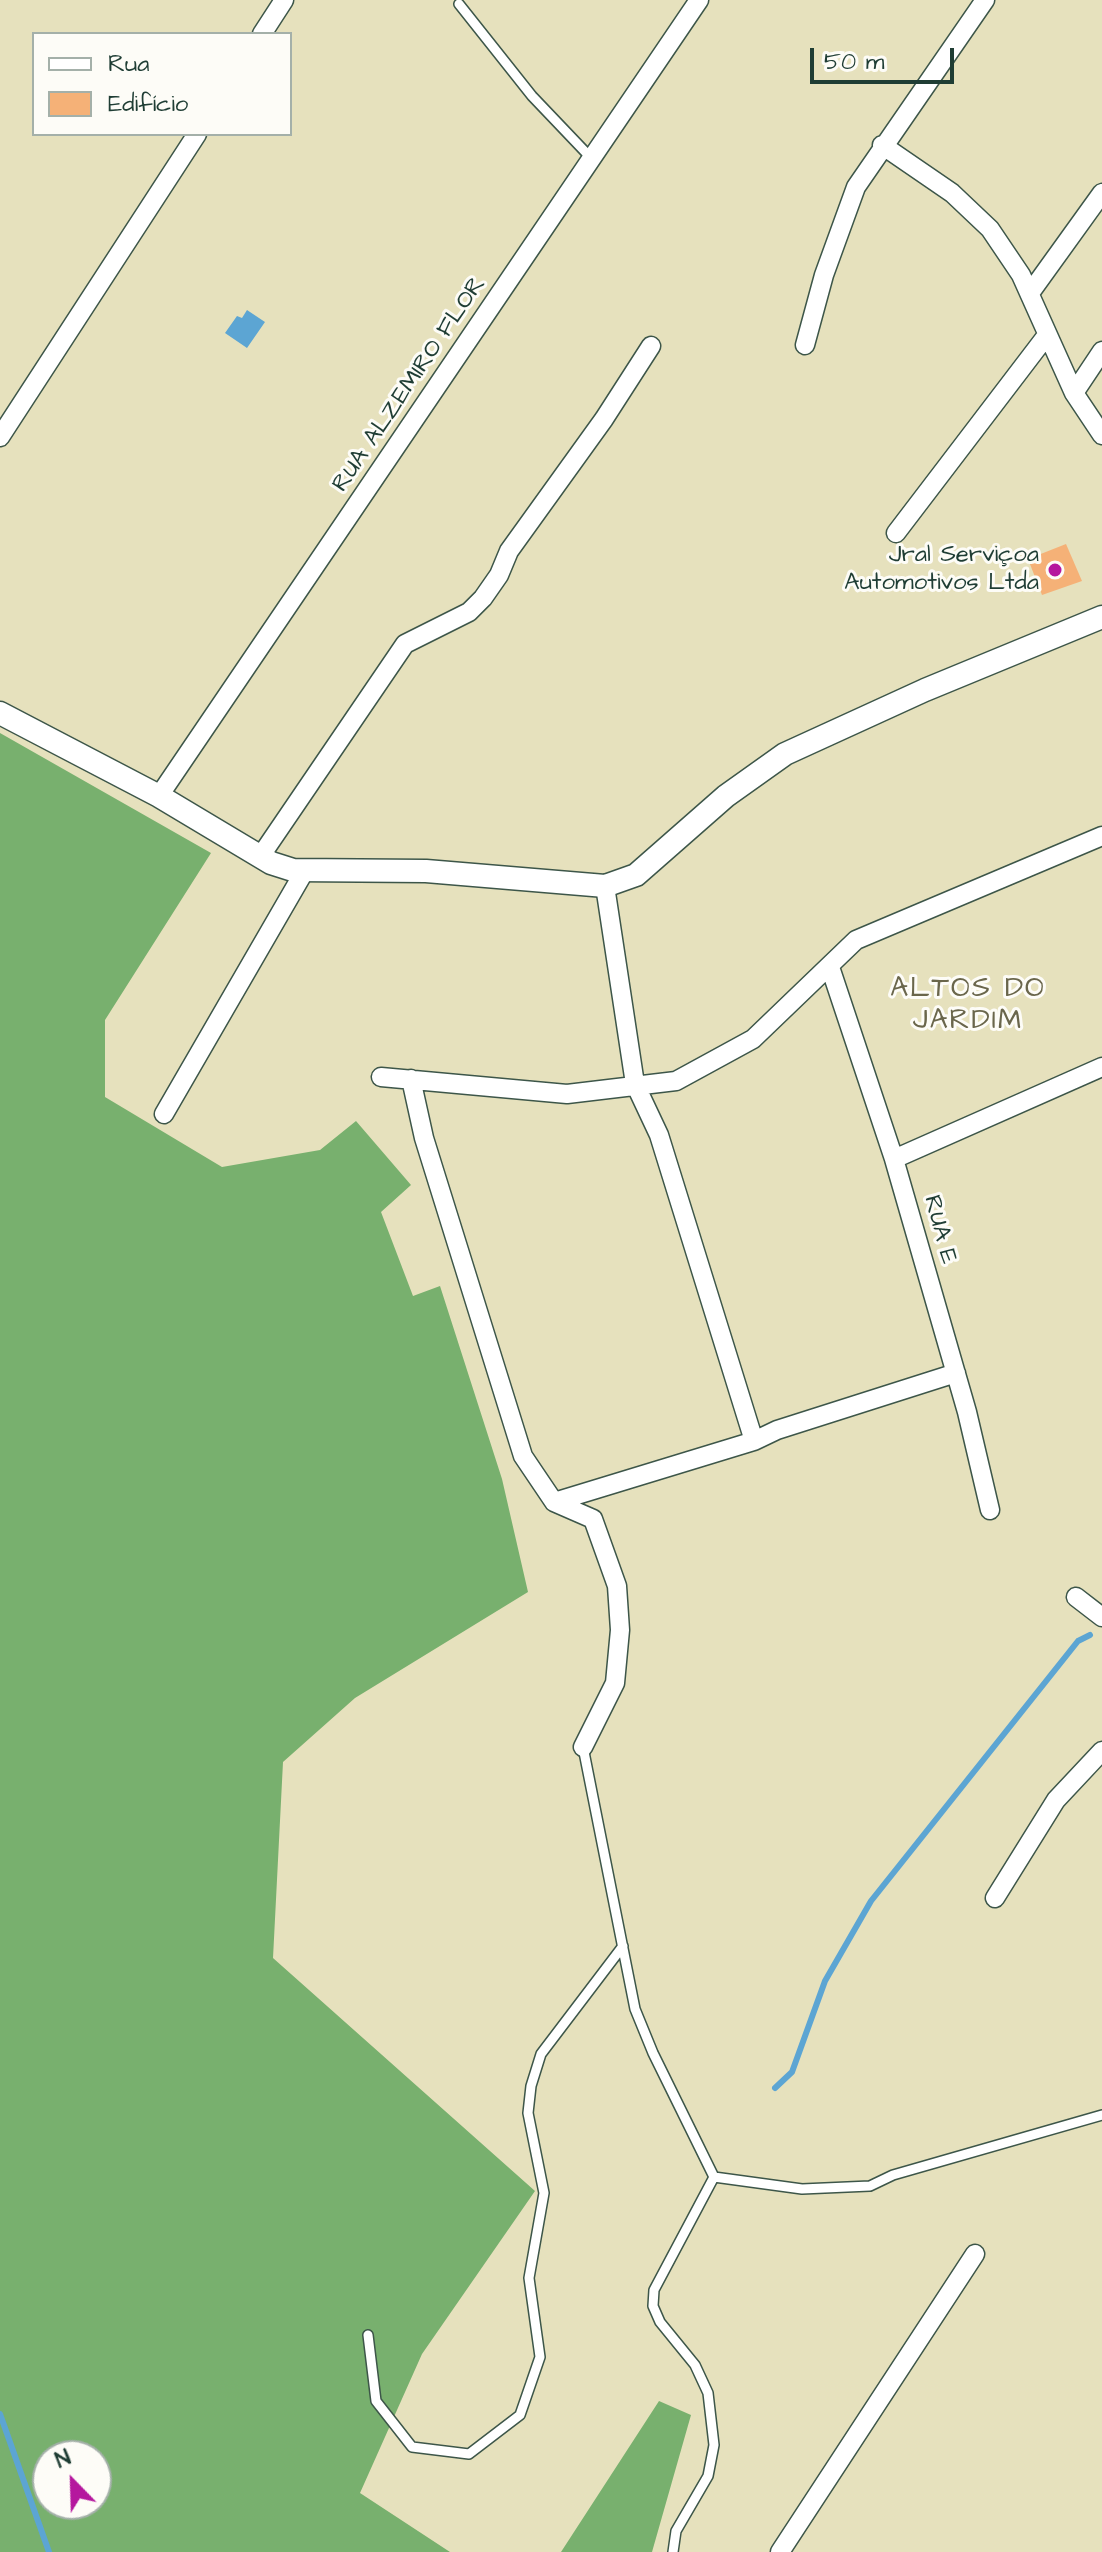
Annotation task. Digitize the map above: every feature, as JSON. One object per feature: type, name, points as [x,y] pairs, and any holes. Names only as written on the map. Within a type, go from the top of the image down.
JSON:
[{"type":"street","points":[[263,32],[284,0]]},
{"type":"street","name":"RUA ALZEMIRO FLOR","points":[[159,796],[699,0]]},
{"type":"street","points":[[805,345],[841,222],[856,187],[882,145],[985,0]]},
{"type":"street","points":[[0,437],[196,136]]},
{"type":"street","points":[[882,145],[979,216],[1030,293],[1074,393],[1102,435]]},
{"type":"street","points":[[1030,293],[1102,193]]},
{"type":"street","points":[[896,533],[1047,335]]},
{"type":"street","points":[[260,857],[400,651],[412,638],[469,612],[483,598],[499,575],[509,551],[604,419],[651,346]]},
{"type":"street","points":[[1074,393],[1102,351]]},
{"type":"street","points":[[0,713],[159,796],[260,857],[304,872],[426,871],[605,886],[636,875],[726,796],[785,754],[925,690],[1102,617]]},
{"type":"street","points":[[381,1077],[567,1094],[676,1081],[753,1039],[856,940],[1102,836]]},
{"type":"street","points":[[164,1114],[304,872]]},
{"type":"street","points":[[605,886],[635,1084],[659,1135],[754,1441]]},
{"type":"street","name":"RUA E","points":[[830,967],[894,1159],[956,1373],[990,1510]]},
{"type":"street","points":[[894,1159],[1102,1067]]},
{"type":"street","points":[[411,1079],[424,1138],[523,1456],[554,1502],[593,1519],[617,1586],[620,1630],[615,1683],[583,1747]]},
{"type":"street","points":[[554,1502],[703,1454],[754,1441],[777,1430],[956,1373]]},
{"type":"street","points":[[1076,1597],[1102,1617]]},
{"type":"street","points":[[995,1898],[1056,1800],[1102,1751]]},
{"type":"street","points":[[780,2552],[975,2254]]},
{"type":"lane","points":[[459,4],[532,96],[593,160]]},
{"type":"lane","points":[[583,1747],[635,2009],[714,2177]]},
{"type":"lane","points":[[368,2335],[376,2401],[412,2447],[469,2454],[520,2415],[540,2357],[529,2278],[544,2193],[528,2113],[531,2086],[541,2054],[623,1946]]},
{"type":"lane","points":[[714,2177],[802,2189],[870,2186],[893,2175],[1102,2115]]},
{"type":"lane","points":[[673,2552],[676,2531],[708,2476],[714,2445],[708,2393],[695,2365],[660,2322],[653,2306],[654,2290],[714,2177]]},
{"type":"green space","points":[[0,733],[211,853],[105,1020],[105,1097],[222,1167],[320,1150],[356,1121],[411,1185],[381,1212],[413,1296],[440,1286],[502,1479],[528,1592],[355,1698],[283,1762],[273,1958],[535,2191],[422,2354],[360,2493],[450,2552],[0,2552]]},
{"type":"green space","points":[[659,2401],[691,2415],[652,2552],[561,2552]]},
{"type":"water","points":[[247,310],[265,322],[247,348],[225,333],[237,316],[242,318]]},
{"type":"building","name":"Jral Serviçoa Automotivos Ltda","points":[[1066,544],[1082,581],[1042,595],[1028,559]]},
{"type":"waterway","points":[[775,2088],[792,2072],[825,1981],[871,1901],[1078,1641],[1090,1635]]},
{"type":"waterway","points":[[0,2414],[49,2552]]},
{"type":"place","name":"Jral Serviçoa Automotivos Ltda","points":[[1055,570]]},
{"type":"district","name":"ALTOS DO JARDIM","points":[[968,1006]]}]
